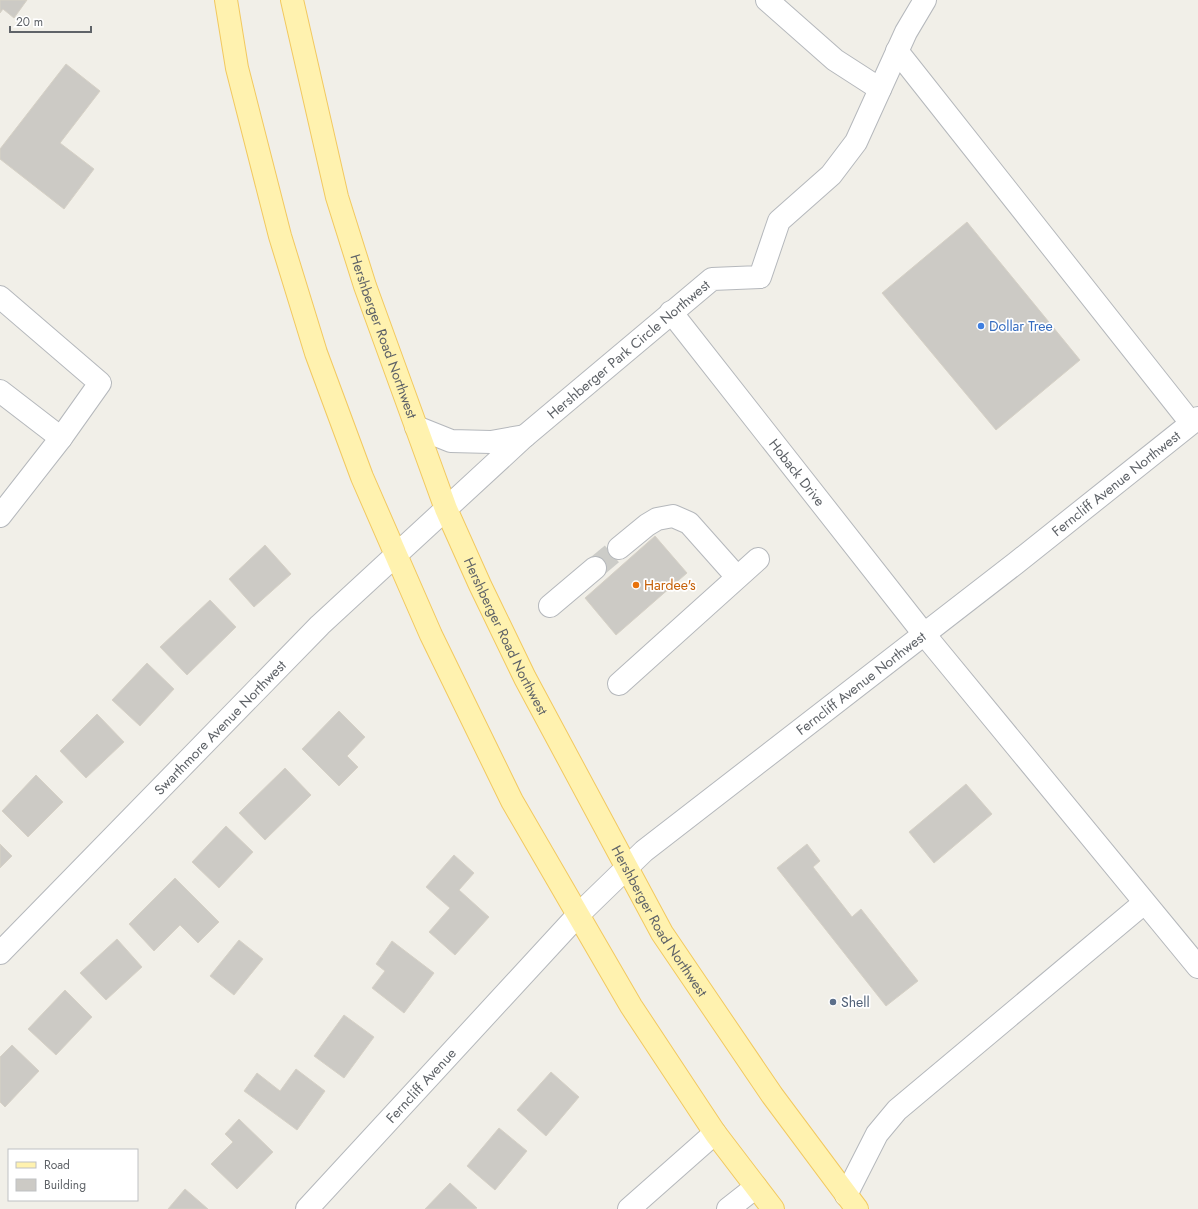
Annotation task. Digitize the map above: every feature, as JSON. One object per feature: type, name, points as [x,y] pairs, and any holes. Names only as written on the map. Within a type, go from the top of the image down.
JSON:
[{"type":"main road","points":[[226,0],[237,68],[280,236],[311,338],[362,477],[431,635],[512,801],[631,1006],[715,1133],[773,1209]]},
{"type":"main road","name":"Hershberger Road Northwest","points":[[292,0],[337,197],[365,286],[446,509],[480,585],[525,678],[662,933],[772,1095],[851,1202]]},
{"type":"street","points":[[768,0],[835,60],[880,89],[924,0]]},
{"type":"street","points":[[897,52],[1195,420]]},
{"type":"street","name":"Hershberger Park Circle Northwest","points":[[446,509],[525,436],[712,278],[760,277],[779,221],[831,175],[856,142],[880,89]]},
{"type":"street","points":[[0,298],[100,383],[61,438],[8,491],[0,516]]},
{"type":"street","name":"Hoback Drive","points":[[671,312],[924,634],[1198,968]]},
{"type":"street","points":[[0,392],[61,438]]},
{"type":"street","name":"Ferncliff Avenue Northwest","points":[[536,962],[578,915],[644,851],[924,634],[1195,420]]},
{"type":"street","points":[[416,428],[451,442],[491,442],[525,436]]},
{"type":"street","name":"Swarthmore Avenue Northwest","points":[[0,952],[320,624],[446,509]]},
{"type":"street","points":[[619,548],[647,525],[658,519],[673,516],[689,523],[737,577]]},
{"type":"street","points":[[619,684],[758,559]]},
{"type":"street","points":[[550,606],[595,568]]},
{"type":"street","points":[[851,1202],[877,1134],[897,1110],[1144,903]]},
{"type":"street","name":"Ferncliff Avenue","points":[[307,1209],[536,962]]},
{"type":"street","points":[[629,1209],[715,1133]]},
{"type":"street","points":[[728,1209],[756,1187]]},
{"type":"building","points":[[0,0],[27,0],[14,18],[3,9],[0,13]]},
{"type":"building","points":[[66,64],[100,91],[60,143],[94,169],[64,209],[0,159],[0,149]]},
{"type":"building","name":"Dollar Tree","points":[[967,222],[1080,360],[996,430],[882,293]]},
{"type":"building","name":"Hardee's","points":[[655,536],[687,573],[616,635],[585,598]]},
{"type":"building","points":[[265,545],[291,574],[254,607],[229,579]]},
{"type":"building","points":[[210,600],[236,627],[187,675],[160,647]]},
{"type":"building","points":[[147,663],[174,689],[140,726],[112,700]]},
{"type":"building","points":[[339,711],[365,737],[347,756],[358,767],[339,786],[302,749]]},
{"type":"building","points":[[97,714],[124,742],[86,778],[60,751]]},
{"type":"building","points":[[285,768],[311,795],[265,840],[239,813]]},
{"type":"building","points":[[36,775],[63,802],[28,837],[2,811]]},
{"type":"building","points":[[966,784],[992,814],[934,863],[909,832]]},
{"type":"building","points":[[226,826],[253,852],[219,888],[192,862]]},
{"type":"building","points":[[0,844],[12,856],[0,868]]},
{"type":"building","points":[[807,844],[820,861],[813,867],[852,917],[861,909],[918,981],[886,1006],[777,868]]},
{"type":"building","points":[[454,855],[474,873],[459,890],[489,917],[455,955],[429,932],[450,908],[426,887]]},
{"type":"building","points":[[175,878],[219,922],[198,943],[180,925],[154,951],[129,924]]},
{"type":"building","points":[[117,939],[142,967],[106,1000],[80,973]]},
{"type":"building","points":[[239,940],[263,959],[234,995],[210,976]]},
{"type":"building","points":[[392,941],[434,973],[404,1013],[372,988],[385,971],[376,964]]},
{"type":"building","points":[[65,990],[92,1017],[56,1055],[28,1029]]},
{"type":"building","points":[[344,1015],[374,1037],[344,1078],[314,1056]]},
{"type":"building","points":[[12,1045],[39,1071],[5,1107],[0,1102],[0,1057]]},
{"type":"building","points":[[296,1069],[325,1091],[297,1130],[244,1091],[257,1073],[280,1091]]},
{"type":"building","points":[[551,1072],[579,1097],[546,1136],[517,1110]]},
{"type":"building","points":[[239,1119],[273,1152],[237,1189],[211,1164],[233,1142],[225,1134]]},
{"type":"building","points":[[499,1128],[527,1151],[495,1190],[467,1166]]},
{"type":"building","points":[[450,1183],[477,1208],[425,1209]]},
{"type":"building","points":[[185,1189],[208,1209],[168,1209]]},
{"type":"tunnel","points":[[595,568],[619,548]]},
{"type":"place","name":"Dollar Tree","points":[[981,326]]},
{"type":"place","name":"Hardee's","points":[[636,585]]},
{"type":"place","name":"Shell","points":[[833,1002]]}]
